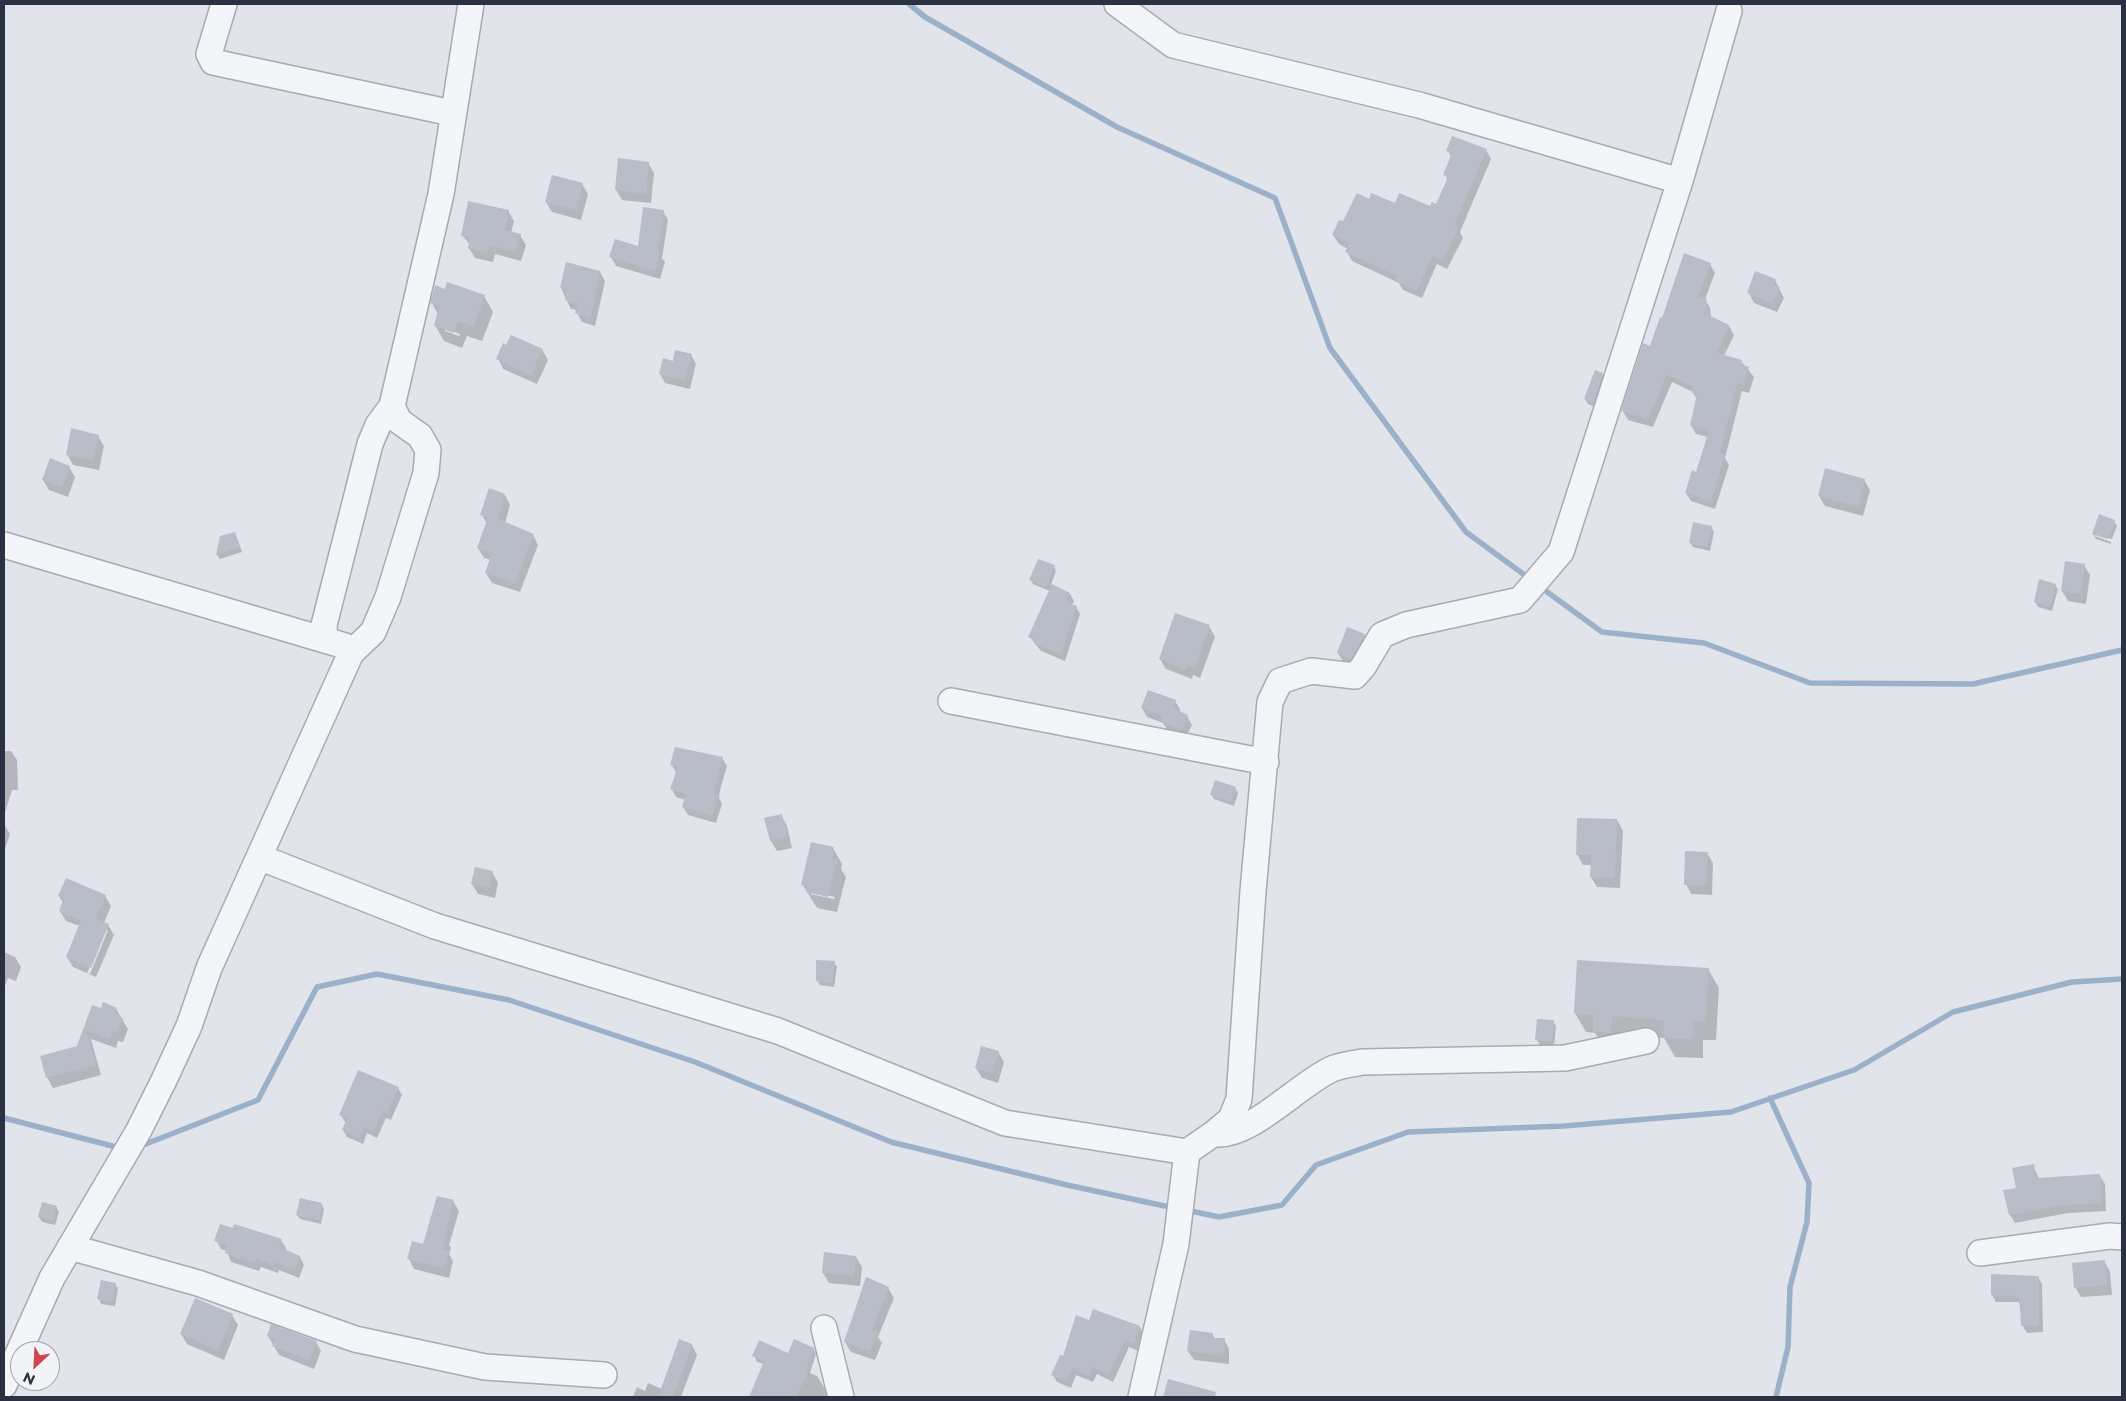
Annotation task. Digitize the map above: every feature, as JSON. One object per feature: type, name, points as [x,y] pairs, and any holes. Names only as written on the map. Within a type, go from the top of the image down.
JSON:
[{"type":"street","points":[[224,4],[209,54],[214,62],[452,113]]},
{"type":"street","points":[[325,640],[324,625],[370,444],[378,425],[392,406],[441,194],[452,132],[452,113],[471,4]]},
{"type":"street","points":[[1117,4],[1173,45],[1419,105],[1680,180]]},
{"type":"street","points":[[1141,1397],[1176,1244],[1186,1163],[1231,1119],[1239,1099],[1253,891],[1270,702],[1280,681],[1311,671],[1355,676],[1363,667],[1382,635],[1406,625],[1520,600],[1562,552],[1680,180],[1728,11]]},
{"type":"street","points":[[4,1385],[52,1278],[139,1130],[189,1026],[208,968],[351,653],[373,632],[388,597],[426,473],[428,450],[420,436],[399,421],[392,406]]},
{"type":"street","points":[[4,545],[345,646],[351,653]]},
{"type":"street","points":[[951,701],[1266,762]]},
{"type":"street","points":[[259,858],[435,926],[778,1031],[1005,1123],[1186,1163]]},
{"type":"street","points":[[1214,1134],[1224,1135],[1253,1122],[1332,1068],[1362,1062],[1565,1058],[1646,1041]]},
{"type":"street","points":[[1980,1253],[2122,1236]]},
{"type":"street","points":[[70,1247],[198,1283],[355,1338],[485,1367],[604,1375]]},
{"type":"street","points":[[824,1328],[841,1397]]},
{"type":"building","points":[[1452,136],[1487,149],[1454,225],[1458,228],[1450,246],[1442,260],[1432,256],[1417,290],[1396,281],[1398,276],[1345,252],[1349,243],[1332,235],[1339,220],[1343,221],[1357,193],[1369,199],[1371,193],[1395,203],[1399,193],[1430,206],[1432,202],[1436,204],[1448,177],[1443,175],[1452,153],[1446,151]]},
{"type":"building","points":[[618,158],[649,162],[646,194],[615,190]]},
{"type":"building","points":[[552,175],[583,183],[576,210],[545,202]]},
{"type":"building","points":[[468,201],[509,210],[505,230],[521,234],[516,252],[489,245],[488,253],[468,248],[470,238],[461,236]]},
{"type":"building","points":[[643,207],[664,210],[658,251],[660,252],[655,271],[609,257],[615,239],[638,246]]},
{"type":"building","points":[[1684,253],[1711,263],[1697,298],[1706,297],[1708,315],[1729,325],[1717,353],[1742,360],[1741,365],[1749,367],[1744,385],[1737,383],[1720,453],[1725,455],[1711,501],[1685,493],[1692,470],[1696,472],[1709,430],[1690,425],[1697,395],[1692,393],[1693,387],[1667,374],[1648,419],[1621,411],[1643,343],[1650,346],[1660,317],[1662,318]]},
{"type":"building","points":[[566,262],[600,271],[590,318],[575,313],[578,303],[565,300],[567,289],[560,288]]},
{"type":"building","points":[[1755,271],[1776,279],[1773,285],[1780,287],[1772,303],[1747,293]]},
{"type":"building","points":[[447,282],[485,295],[474,326],[458,321],[454,333],[434,326],[439,307],[430,303],[435,285],[445,289]]},
{"type":"building","points":[[511,335],[543,349],[531,375],[496,359],[503,343],[506,345]]},
{"type":"building","points":[[675,350],[692,354],[685,381],[659,374],[663,358],[673,361]]},
{"type":"building","points":[[1595,370],[1603,373],[1594,403],[1584,399]]},
{"type":"building","points":[[71,428],[99,435],[93,461],[66,455]]},
{"type":"building","points":[[50,458],[70,466],[62,487],[42,480]]},
{"type":"building","points":[[1825,468],[1865,479],[1858,507],[1818,496]]},
{"type":"building","points":[[489,488],[505,494],[498,519],[534,534],[515,583],[485,573],[492,553],[477,548],[488,517],[480,515]]},
{"type":"building","points":[[2099,514],[2115,520],[2108,539],[2092,534]]},
{"type":"building","points":[[1693,522],[1712,526],[1707,547],[1689,543]]},
{"type":"building","points":[[235,532],[240,547],[216,555],[220,536]]},
{"type":"building","points":[[1038,559],[1055,565],[1046,587],[1029,580]]},
{"type":"building","points":[[2065,561],[2085,564],[2081,594],[2061,591]]},
{"type":"building","points":[[2039,579],[2056,584],[2050,607],[2034,602]]},
{"type":"building","points":[[1052,584],[1070,593],[1066,602],[1077,606],[1061,654],[1035,644],[1036,641],[1028,637]]},
{"type":"building","points":[[1175,613],[1210,625],[1195,668],[1188,665],[1186,670],[1159,659]]},
{"type":"building","points":[[1347,627],[1365,634],[1351,659],[1337,653]]},
{"type":"building","points":[[1148,690],[1176,700],[1173,708],[1188,715],[1182,730],[1161,721],[1162,716],[1141,708]]},
{"type":"building","points":[[675,747],[723,757],[716,782],[714,794],[718,795],[712,816],[682,807],[686,794],[670,789],[678,767],[670,765]]},
{"type":"building","points":[[1215,780],[1236,787],[1231,802],[1210,795]]},
{"type":"building","points":[[782,814],[787,837],[770,841],[764,818]]},
{"type":"building","points":[[1577,818],[1617,819],[1615,878],[1590,877],[1591,855],[1576,855]]},
{"type":"building","points":[[811,842],[834,847],[832,859],[837,860],[828,897],[806,892],[807,887],[801,885]]},
{"type":"building","points":[[1685,851],[1708,852],[1706,885],[1684,885]]},
{"type":"building","points":[[475,867],[493,871],[489,888],[471,884]]},
{"type":"building","points":[[66,878],[106,895],[96,919],[109,924],[91,968],[66,957],[81,920],[59,911],[64,898],[58,896]]},
{"type":"building","points":[[816,960],[835,961],[832,983],[816,981]]},
{"type":"building","points":[[1577,960],[1709,968],[1705,1022],[1693,1021],[1692,1039],[1663,1038],[1664,1020],[1612,1016],[1611,1033],[1593,1032],[1593,1015],[1574,1013]]},
{"type":"building","points":[[103,1002],[117,1008],[115,1013],[123,1018],[117,1033],[113,1031],[110,1039],[86,1030],[96,1065],[46,1078],[40,1056],[77,1046],[92,1005],[101,1008]]},
{"type":"building","points":[[1537,1019],[1554,1020],[1552,1042],[1535,1040]]},
{"type":"building","points":[[981,1046],[999,1051],[992,1073],[975,1068]]},
{"type":"building","points":[[358,1070],[399,1087],[387,1113],[382,1111],[373,1132],[363,1127],[359,1138],[342,1130],[347,1118],[339,1115]]},
{"type":"building","points":[[2034,1164],[2036,1178],[2100,1174],[2102,1203],[2063,1205],[2009,1215],[2003,1190],[2016,1188],[2012,1168]]},
{"type":"building","points":[[437,1196],[454,1200],[444,1237],[446,1237],[443,1249],[449,1251],[444,1268],[407,1259],[412,1241],[423,1244]]},
{"type":"building","points":[[300,1198],[322,1203],[319,1220],[296,1215]]},
{"type":"building","points":[[42,1202],[57,1206],[53,1221],[38,1217]]},
{"type":"building","points":[[220,1224],[233,1228],[234,1224],[282,1239],[279,1247],[300,1256],[295,1270],[275,1262],[274,1265],[256,1259],[255,1263],[225,1253],[227,1245],[214,1241]]},
{"type":"building","points":[[824,1252],[856,1256],[854,1276],[822,1273]]},
{"type":"building","points":[[2105,1260],[2107,1285],[2074,1288],[2072,1263]]},
{"type":"building","points":[[1991,1274],[2039,1276],[2039,1325],[2021,1326],[2020,1299],[2016,1299],[2016,1296],[1991,1295]]},
{"type":"building","points":[[866,1277],[889,1287],[872,1330],[877,1331],[870,1351],[844,1342]]},
{"type":"building","points":[[101,1280],[116,1283],[113,1302],[97,1299]]},
{"type":"building","points":[[195,1298],[233,1314],[218,1350],[180,1334]]},
{"type":"building","points":[[1093,1309],[1140,1326],[1134,1344],[1125,1340],[1109,1375],[1092,1367],[1089,1376],[1072,1368],[1067,1381],[1051,1375],[1060,1355],[1063,1356],[1076,1315],[1089,1320]]},
{"type":"building","points":[[271,1324],[317,1341],[309,1360],[272,1346],[275,1340],[267,1336]]},
{"type":"building","points":[[1190,1330],[1213,1333],[1212,1338],[1225,1338],[1224,1356],[1187,1351]]},
{"type":"building","points":[[679,1339],[692,1344],[673,1397],[658,1397]]},
{"type":"building","points":[[794,1339],[814,1348],[806,1370],[808,1371],[796,1397],[749,1397],[764,1361],[752,1356],[759,1340],[788,1353]]},
{"type":"building","points":[[1168,1379],[1216,1392],[1215,1397],[1163,1397]]},
{"type":"waterway","points":[[909,4],[925,17],[1117,127],[1275,198],[1330,348],[1466,532],[1530,579]]},
{"type":"waterway","points":[[1539,586],[1602,632],[1704,643],[1810,683],[1973,684],[2122,650]]},
{"type":"waterway","points":[[138,1147],[258,1100],[317,987],[377,974],[509,1000],[695,1062],[891,1142],[1067,1185],[1174,1208]]},
{"type":"waterway","points":[[1186,1210],[1219,1217],[1282,1205],[1316,1165],[1408,1132],[1564,1126],[1731,1112],[1854,1070],[1953,1012],[2072,982],[2122,979]]},
{"type":"waterway","points":[[1770,1098],[1809,1183],[1807,1222],[1790,1287],[1788,1347],[1776,1397]]},
{"type":"waterway","points":[[4,1118],[120,1148]]}]
